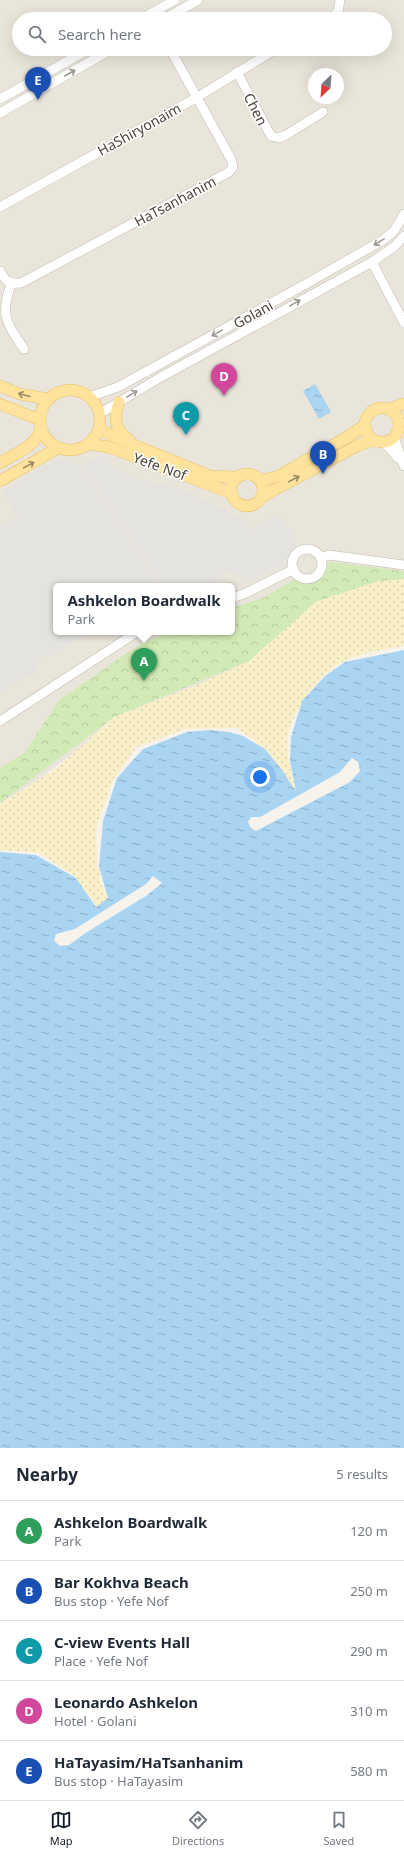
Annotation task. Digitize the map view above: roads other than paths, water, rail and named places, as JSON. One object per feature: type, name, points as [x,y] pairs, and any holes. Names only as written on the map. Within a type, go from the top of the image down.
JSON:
[{"type":"main road","points":[[0,386],[20,394],[48,399]]},
{"type":"main road","points":[[0,404],[40,424],[48,441],[58,448],[72,450],[80,448],[88,444],[94,438],[99,429],[99,414],[96,405],[89,398],[82,393],[68,390],[60,392],[48,399],[41,410],[40,424],[39,435],[33,443],[0,463]]},
{"type":"main road","points":[[119,402],[115,417],[118,429],[122,434],[143,448]]},
{"type":"main road","points":[[378,441],[369,436],[365,425],[367,417],[372,411],[380,408],[389,409],[404,404]]},
{"type":"main road","points":[[365,425],[349,436],[279,476],[259,479],[245,473],[236,477],[232,481],[231,493],[235,501],[242,505],[251,505],[261,498],[357,446],[394,437],[401,422],[389,409]]},
{"type":"main road","name":"Yefe Nof","points":[[99,429],[210,476],[236,477]]},
{"type":"main road","name":"Yefe Nof","points":[[88,444],[109,447],[231,493]]},
{"type":"main road","points":[[0,481],[58,448]]},
{"type":"main road","points":[[259,479],[263,490],[261,498]]},
{"type":"street","points":[[158,12],[175,0]]},
{"type":"street","points":[[177,12],[198,0]]},
{"type":"street","points":[[338,12],[340,0]]},
{"type":"street","points":[[0,99],[76,56]]},
{"type":"street","points":[[0,113],[100,56]]},
{"type":"street","name":"HaTsanhanim","points":[[11,284],[22,283],[229,172],[233,167],[231,159],[174,56]]},
{"type":"street","name":"HaShiryonaim","points":[[0,207],[196,98],[264,56]]},
{"type":"street","name":"Chen","points":[[237,72],[271,136],[279,138],[286,135],[323,112]]},
{"type":"street","name":"Golani","points":[[89,398],[118,387],[344,262],[394,231],[404,214]]},
{"type":"street","name":"Golani","points":[[99,414],[161,376],[372,262],[395,246],[404,236]]},
{"type":"street","points":[[372,262],[404,324]]},
{"type":"street","points":[[0,271],[4,278],[11,284],[5,296],[2,309],[5,321],[24,349]]},
{"type":"street","points":[[394,437],[404,465]]},
{"type":"street","points":[[378,441],[404,465]]},
{"type":"street","points":[[303,550],[313,550],[321,558],[321,571],[314,577],[309,579],[300,577],[294,570],[293,560],[299,552],[303,550]]},
{"type":"street","points":[[321,558],[329,556],[404,565]]},
{"type":"street","points":[[235,597],[294,570]]},
{"type":"street","points":[[0,721],[132,635]]},
{"type":"water","points":[[315,384],[331,412],[319,419],[303,391]]},
{"type":"water","points":[[404,650],[404,1448],[0,1448],[0,852],[36,855],[76,878],[96,907],[108,898],[99,867],[103,821],[117,778],[143,749],[187,732],[210,730],[229,732],[243,736],[265,749],[282,770],[296,791],[290,761],[291,737],[302,701],[325,676],[345,662]]},
{"type":"place","name":"HaTayasim/HaTsanhanim","points":[[38,100]]},
{"type":"place","name":"Leonardo Ashkelon","points":[[224,396]]},
{"type":"place","name":"C-view Events Hall","points":[[186,435]]},
{"type":"place","name":"Bar Kokhva Beach","points":[[323,474]]},
{"type":"place","name":"Ashkelon Boardwalk","points":[[144,681]]}]
